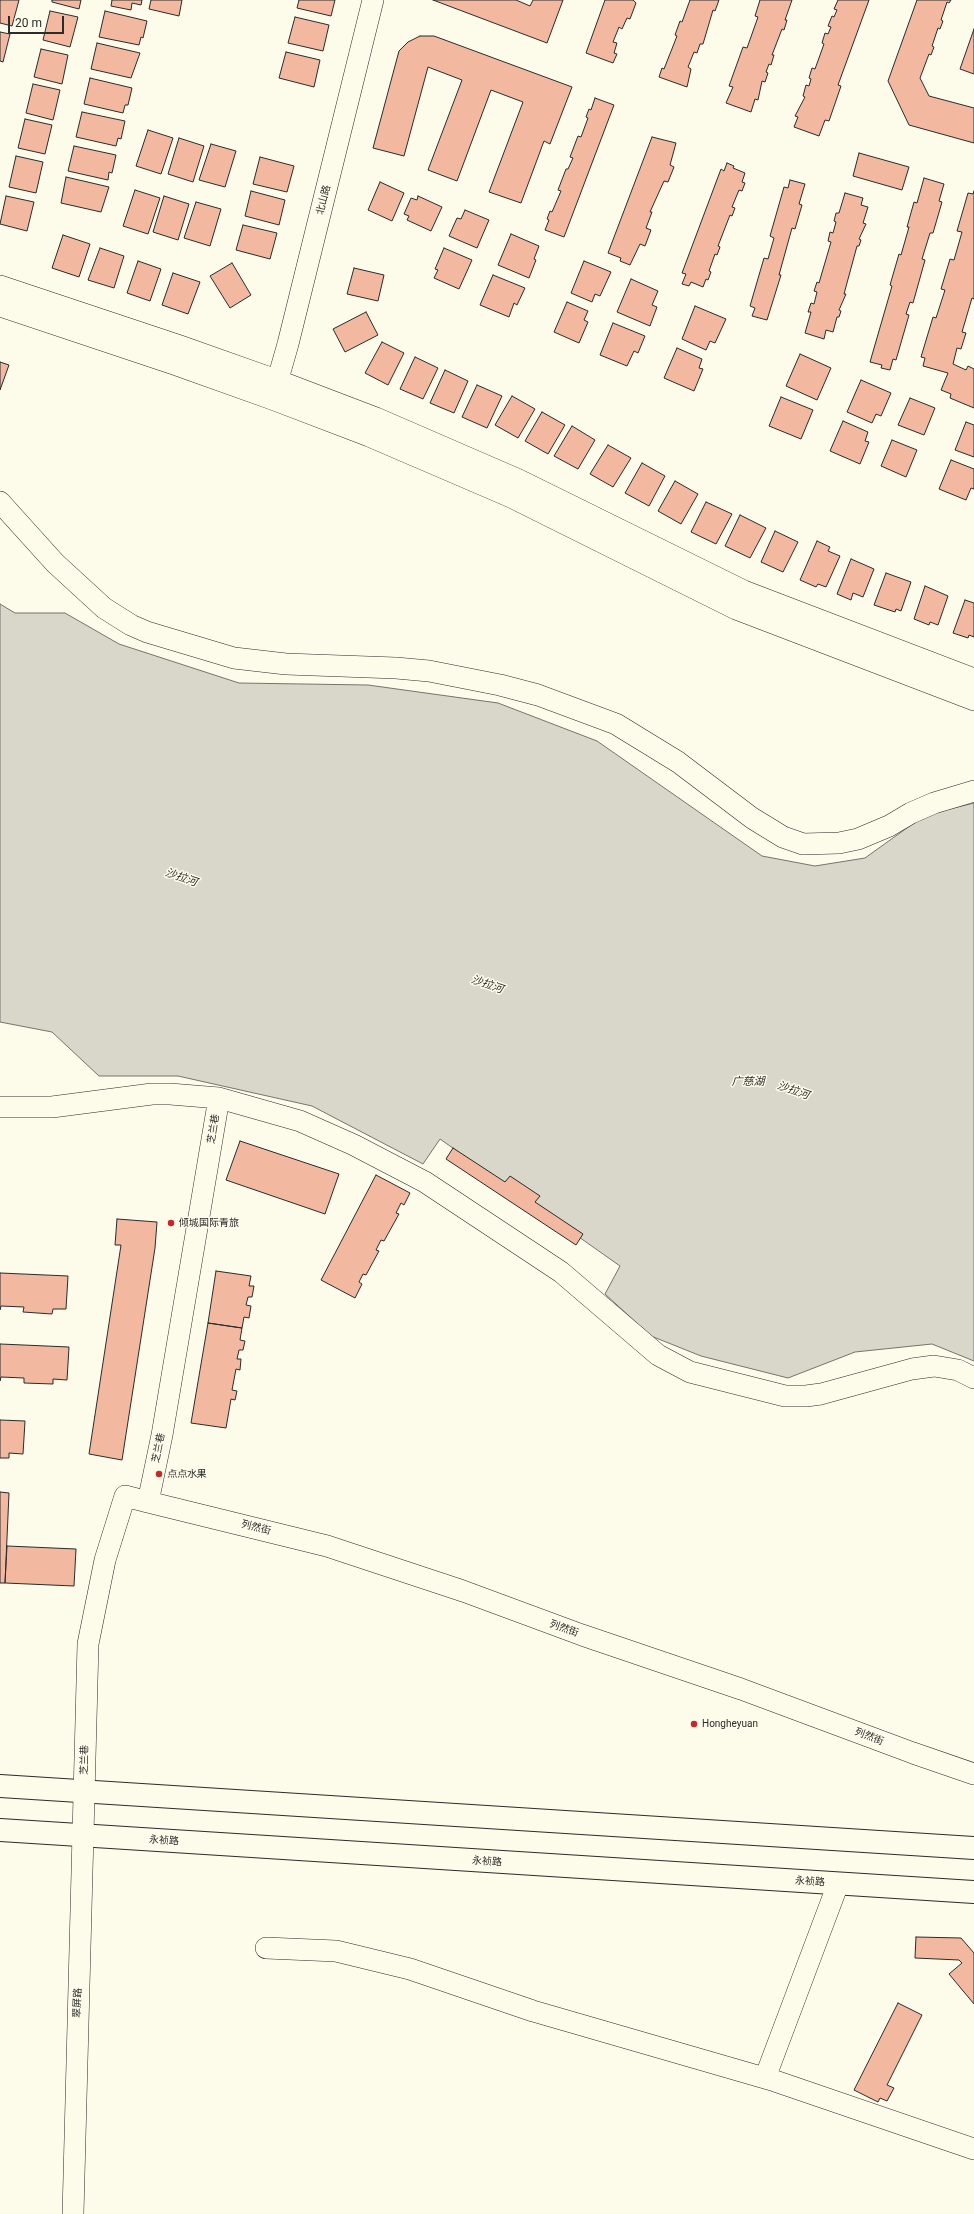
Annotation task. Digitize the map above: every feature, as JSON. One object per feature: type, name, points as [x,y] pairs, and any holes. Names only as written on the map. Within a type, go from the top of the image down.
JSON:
[{"type":"main road","points":[[0,1786],[974,1848]]},
{"type":"main road","name":"永祯路","points":[[0,1830],[974,1892]]},
{"type":"street","name":"北山路","points":[[275,389],[288,344],[373,0]]},
{"type":"street","points":[[0,286],[275,389],[369,436],[511,497],[736,609],[974,700]]},
{"type":"street","points":[[0,306],[376,418],[519,480],[744,591],[974,679]]},
{"type":"street","points":[[0,502],[55,563],[104,608],[131,625],[147,632],[234,658],[286,664],[396,668],[429,671],[500,685],[538,695],[616,724],[678,762],[752,818],[783,837],[803,844],[839,843],[858,838],[884,829],[934,803],[974,791]]},
{"type":"street","points":[[0,1107],[60,1106],[152,1094],[219,1098],[300,1121],[354,1144],[425,1182],[561,1272],[658,1355],[690,1372],[785,1396],[821,1394],[912,1369],[934,1366],[958,1370],[974,1378]]},
{"type":"street","name":"芝兰巷","points":[[85,1791],[88,1644],[104,1560],[125,1496],[148,1502],[162,1435],[219,1098]]},
{"type":"street","name":"列然街","points":[[148,1502],[342,1551],[741,1689],[913,1754],[974,1774]]},
{"type":"street","name":"翠屏路","points":[[73,2214],[85,1791]]},
{"type":"street","points":[[765,2078],[838,1884]]},
{"type":"street","points":[[266,1948],[336,1951],[410,1969],[533,2011],[765,2078],[974,2149]]},
{"type":"water","name":"广慈湖","points":[[0,604],[15,613],[65,613],[119,644],[239,683],[368,685],[498,703],[597,741],[762,856],[815,866],[865,858],[925,815],[974,803],[974,1361],[932,1344],[855,1352],[788,1378],[701,1356],[651,1336],[605,1294],[620,1266],[440,1139],[423,1164],[312,1106],[178,1076],[99,1076],[52,1032],[0,1022]]},
{"type":"building","points":[[0,0],[19,0],[12,26],[0,23]]},
{"type":"building","points":[[52,0],[81,0],[79,9],[52,2]]},
{"type":"building","points":[[112,0],[142,0],[141,5],[132,3],[131,10],[111,6]]},
{"type":"building","points":[[151,0],[182,0],[179,16],[149,9]]},
{"type":"building","points":[[299,0],[335,0],[331,16],[297,8]]},
{"type":"building","points":[[433,0],[516,0],[530,6],[533,0],[563,0],[547,43]]},
{"type":"building","points":[[605,0],[633,0],[636,3],[630,19],[627,18],[622,29],[619,27],[613,42],[617,43],[614,53],[617,54],[613,63],[586,53]]},
{"type":"building","points":[[690,0],[719,0],[715,11],[713,10],[703,44],[700,44],[697,53],[694,52],[688,67],[691,69],[687,87],[659,77],[662,68],[664,69],[677,36],[675,35],[680,21],[682,22]]},
{"type":"building","points":[[760,0],[792,0],[785,20],[787,20],[784,30],[782,29],[772,55],[774,55],[771,65],[769,64],[766,72],[768,73],[765,82],[762,81],[758,100],[755,99],[751,112],[726,103],[733,87],[729,86],[743,47],[747,48],[758,17],[755,16]]},
{"type":"building","points":[[838,0],[869,0],[838,85],[841,86],[829,121],[825,120],[819,136],[794,127],[798,117],[795,116],[805,97],[803,96],[806,85],[809,86],[811,79],[809,78],[812,68],[815,69],[824,44],[822,43],[825,33],[828,34],[831,27],[828,26],[832,16],[834,17],[837,10],[834,9]]},
{"type":"building","points":[[917,0],[951,0],[949,3],[947,2],[941,20],[943,21],[940,29],[938,28],[932,46],[934,47],[931,55],[929,54],[920,78],[929,96],[974,108],[974,143],[909,125],[888,81]]},
{"type":"building","points":[[50,11],[78,17],[70,47],[43,40]]},
{"type":"building","points":[[105,11],[147,21],[143,38],[141,37],[139,45],[99,37]]},
{"type":"building","points":[[295,17],[329,25],[323,51],[288,43]]},
{"type":"building","points":[[974,29],[974,74],[960,69]]},
{"type":"building","points":[[0,32],[10,34],[3,62],[0,61]]},
{"type":"building","points":[[420,36],[434,36],[572,87],[550,144],[544,141],[521,203],[489,192],[523,102],[491,90],[457,181],[428,170],[462,80],[428,67],[404,156],[373,148],[399,51],[408,42]]},
{"type":"building","points":[[97,43],[140,53],[131,78],[91,69]]},
{"type":"building","points":[[41,49],[68,55],[62,84],[34,77]]},
{"type":"building","points":[[286,52],[320,60],[314,87],[279,78]]},
{"type":"building","points":[[90,78],[132,88],[128,105],[125,105],[123,113],[84,104]]},
{"type":"building","points":[[33,84],[60,90],[53,120],[26,113]]},
{"type":"building","points":[[595,98],[614,105],[564,237],[545,230],[549,220],[547,219],[550,211],[552,212],[561,191],[558,190],[566,169],[568,169],[573,158],[570,157],[578,136],[581,137],[588,118],[586,117],[589,109],[591,110]]},
{"type":"building","points":[[82,112],[125,121],[121,139],[118,138],[116,146],[76,137]]},
{"type":"building","points":[[25,119],[52,125],[45,154],[18,148]]},
{"type":"building","points":[[148,130],[173,138],[161,174],[136,166]]},
{"type":"building","points":[[652,137],[676,143],[670,165],[674,167],[668,182],[664,181],[650,212],[652,212],[646,228],[651,230],[645,246],[640,244],[630,265],[620,261],[621,258],[608,253]]},
{"type":"building","points":[[179,138],[204,146],[193,182],[168,174]]},
{"type":"building","points":[[211,144],[236,151],[225,187],[199,180]]},
{"type":"building","points":[[74,146],[116,155],[112,173],[109,172],[108,180],[68,171]]},
{"type":"building","points":[[859,153],[909,167],[902,190],[853,176]]},
{"type":"building","points":[[16,156],[43,162],[36,193],[9,187]]},
{"type":"building","points":[[260,157],[294,166],[287,192],[253,184]]},
{"type":"building","points":[[727,163],[734,166],[733,168],[745,173],[742,182],[745,183],[742,191],[739,190],[732,207],[735,208],[732,216],[730,215],[718,246],[720,247],[717,255],[715,254],[709,271],[711,272],[708,280],[706,279],[703,287],[691,282],[689,286],[682,284],[686,274],[682,273],[721,169],[724,171]]},
{"type":"building","points":[[66,177],[109,187],[101,212],[61,203]]},
{"type":"building","points":[[924,178],[944,184],[939,201],[942,202],[933,233],[930,233],[922,259],[925,260],[913,303],[910,302],[906,314],[909,315],[896,360],[893,359],[890,370],[881,368],[882,365],[870,362],[892,286],[890,285],[909,227],[907,227],[914,202],[917,203]]},
{"type":"building","points":[[790,180],[805,184],[799,204],[802,205],[795,229],[792,228],[779,275],[781,275],[767,320],[752,316],[755,308],[750,306],[764,258],[768,259],[774,238],[770,236],[784,187],[788,188]]},
{"type":"building","points":[[380,182],[404,193],[392,221],[368,210]]},
{"type":"building","points":[[135,190],[160,198],[148,234],[123,226]]},
{"type":"building","points":[[251,191],[285,200],[279,225],[245,216]]},
{"type":"building","points":[[974,191],[974,299],[972,298],[962,332],[966,333],[961,349],[957,348],[953,364],[966,370],[968,366],[974,369],[974,408],[950,398],[951,394],[941,390],[948,373],[923,366],[925,358],[921,357],[933,317],[936,318],[945,290],[941,289],[950,259],[954,260],[962,232],[957,231],[968,193],[973,194]]},
{"type":"building","points":[[845,193],[863,198],[861,205],[868,207],[863,223],[866,224],[859,239],[861,240],[859,246],[857,246],[844,294],[846,294],[839,310],[841,311],[839,317],[837,317],[833,332],[826,330],[824,339],[805,333],[811,312],[808,312],[811,303],[814,304],[817,292],[814,291],[817,282],[819,283],[831,242],[828,241],[830,232],[833,233],[836,222],[834,221],[836,213],[839,213]]},
{"type":"building","points":[[6,196],[34,202],[27,231],[0,224]]},
{"type":"building","points":[[164,196],[189,204],[178,240],[153,232]]},
{"type":"building","points":[[418,196],[442,207],[431,231],[407,220],[409,216],[404,214],[411,198],[417,200]]},
{"type":"building","points":[[196,202],[221,209],[210,246],[184,238]]},
{"type":"building","points":[[465,210],[489,220],[477,248],[449,236],[457,218],[461,219]]},
{"type":"building","points":[[243,225],[277,233],[270,259],[236,250]]},
{"type":"building","points":[[511,234],[539,246],[534,259],[536,260],[529,278],[498,265]]},
{"type":"building","points":[[63,235],[90,244],[79,277],[52,268]]},
{"type":"building","points":[[100,248],[124,256],[114,288],[88,280]]},
{"type":"building","points":[[444,248],[472,260],[459,289],[434,278],[438,270],[435,269]]},
{"type":"building","points":[[138,261],[161,269],[150,301],[127,293]]},
{"type":"building","points":[[584,261],[611,272],[600,296],[595,294],[592,302],[571,293]]},
{"type":"building","points":[[232,263],[251,295],[230,308],[210,276]]},
{"type":"building","points":[[354,268],[384,275],[378,301],[347,294]]},
{"type":"building","points":[[173,273],[200,282],[188,314],[162,305]]},
{"type":"building","points":[[493,275],[525,288],[517,305],[514,303],[509,317],[480,305]]},
{"type":"building","points":[[631,279],[658,291],[652,305],[657,307],[650,326],[617,312]]},
{"type":"building","points":[[567,302],[588,311],[584,320],[588,322],[579,343],[554,332]]},
{"type":"building","points":[[695,306],[726,319],[715,343],[710,341],[706,350],[682,339]]},
{"type":"building","points":[[366,312],[378,335],[345,352],[333,329]]},
{"type":"building","points":[[613,323],[645,336],[638,353],[634,351],[627,366],[600,355]]},
{"type":"building","points":[[382,342],[404,353],[388,385],[365,373]]},
{"type":"building","points":[[677,348],[702,359],[699,368],[703,369],[694,391],[664,378]]},
{"type":"building","points":[[800,354],[831,368],[817,400],[786,386]]},
{"type":"building","points":[[415,357],[438,368],[423,399],[400,389]]},
{"type":"building","points":[[0,362],[9,365],[0,390]]},
{"type":"building","points":[[445,370],[468,381],[454,413],[430,403]]},
{"type":"building","points":[[861,380],[891,393],[881,416],[876,414],[872,423],[847,412]]},
{"type":"building","points":[[477,385],[502,396],[487,428],[462,417]]},
{"type":"building","points":[[512,396],[535,409],[518,438],[495,425]]},
{"type":"building","points":[[781,397],[813,410],[801,439],[769,426]]},
{"type":"building","points":[[910,398],[935,408],[924,435],[898,425]]},
{"type":"building","points":[[542,412],[565,425],[548,454],[525,441]]},
{"type":"building","points":[[843,421],[868,432],[865,441],[869,442],[860,464],[830,451]]},
{"type":"building","points":[[966,422],[974,425],[974,457],[955,450]]},
{"type":"building","points":[[572,426],[595,440],[578,469],[554,456]]},
{"type":"building","points":[[892,440],[917,450],[906,477],[881,466]]},
{"type":"building","points":[[608,445],[631,458],[613,487],[590,474]]},
{"type":"building","points":[[951,460],[974,469],[974,489],[971,488],[966,500],[939,489]]},
{"type":"building","points":[[642,463],[665,476],[649,506],[625,493]]},
{"type":"building","points":[[675,481],[698,494],[681,524],[658,511]]},
{"type":"building","points":[[706,502],[732,514],[716,544],[691,532]]},
{"type":"building","points":[[740,515],[766,528],[750,558],[725,546]]},
{"type":"building","points":[[775,531],[798,542],[783,572],[761,562]]},
{"type":"building","points":[[817,541],[830,547],[828,551],[840,556],[826,587],[818,584],[816,587],[800,580]]},
{"type":"building","points":[[851,559],[874,569],[863,597],[853,593],[851,600],[837,594]]},
{"type":"building","points":[[886,573],[911,582],[901,611],[896,609],[895,612],[874,605]]},
{"type":"building","points":[[925,586],[948,596],[938,625],[930,622],[929,625],[914,619]]},
{"type":"building","points":[[965,600],[974,603],[974,637],[969,635],[968,638],[953,633]]},
{"type":"building","points":[[240,1141],[339,1174],[325,1214],[226,1180]]},
{"type":"building","points":[[453,1148],[505,1182],[510,1176],[540,1196],[535,1202],[583,1234],[576,1245],[446,1159]]},
{"type":"building","points":[[376,1175],[410,1193],[404,1205],[401,1203],[396,1213],[399,1214],[384,1241],[381,1240],[376,1250],[379,1251],[366,1275],[363,1274],[359,1282],[362,1284],[355,1298],[321,1280]]},
{"type":"building","points":[[117,1219],[157,1222],[155,1248],[122,1460],[89,1454],[121,1245],[115,1245]]},
{"type":"building","points":[[216,1271],[251,1276],[249,1286],[254,1286],[252,1297],[248,1297],[246,1305],[251,1306],[249,1318],[244,1317],[242,1328],[208,1323]]},
{"type":"building","points":[[0,1273],[68,1276],[66,1309],[53,1309],[52,1314],[23,1312],[24,1307],[1,1306],[0,1310]]},
{"type":"building","points":[[208,1323],[242,1328],[240,1340],[245,1341],[243,1350],[239,1350],[237,1359],[241,1359],[240,1370],[236,1369],[232,1390],[237,1391],[235,1400],[231,1399],[226,1428],[191,1423]]},
{"type":"building","points":[[0,1344],[69,1347],[67,1380],[53,1379],[53,1384],[24,1383],[24,1378],[1,1377],[0,1381]]},
{"type":"building","points":[[0,1420],[25,1421],[23,1454],[9,1453],[9,1458],[0,1458]]},
{"type":"building","points":[[0,1492],[9,1493],[5,1583],[0,1583]]},
{"type":"building","points":[[7,1546],[76,1549],[74,1586],[5,1583]]},
{"type":"building","points":[[916,1937],[961,1938],[974,1953],[974,2004],[949,1974],[962,1963],[959,1960],[915,1958]]},
{"type":"building","points":[[898,2003],[922,2015],[887,2085],[894,2088],[887,2101],[880,2098],[878,2102],[854,2090]]},
{"type":"place","name":"倾城国际青旅","points":[[171,1223]]},
{"type":"place","name":"点点水果","points":[[159,1474]]},
{"type":"place","name":"Hongheyuan","points":[[694,1724]]},
{"type":"water label","name":"沙拉河","points":[[181,878]]},
{"type":"water label","name":"沙拉河","points":[[487,985]]},
{"type":"water label","name":"沙拉河","points":[[793,1091]]}]
